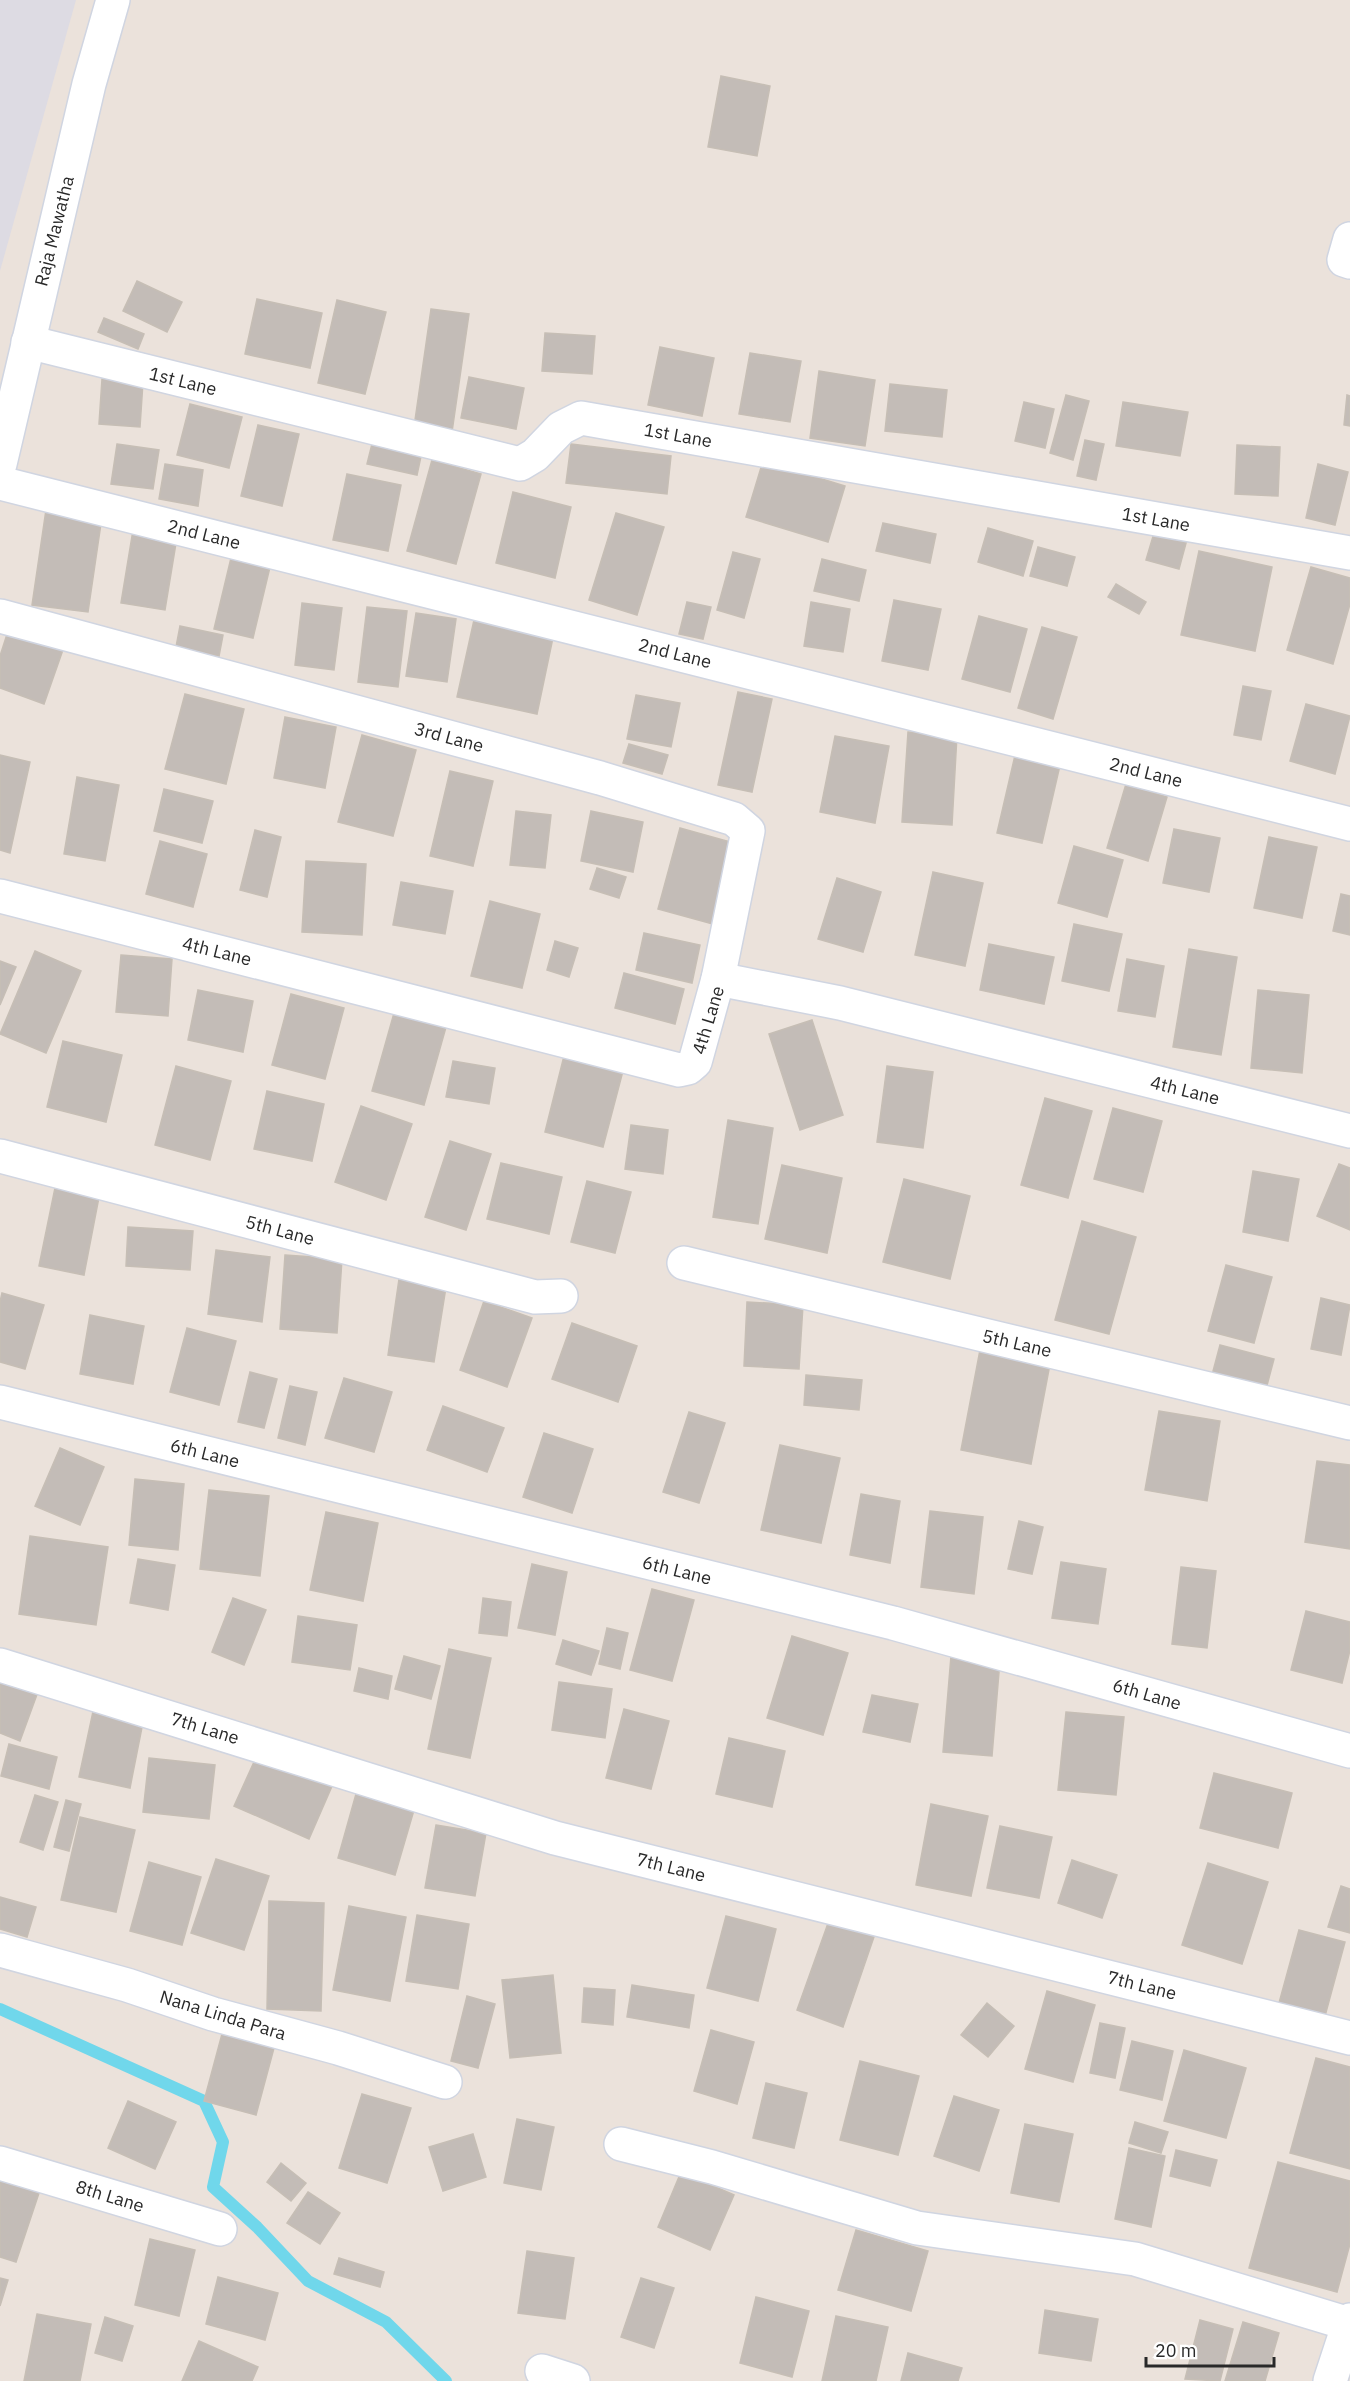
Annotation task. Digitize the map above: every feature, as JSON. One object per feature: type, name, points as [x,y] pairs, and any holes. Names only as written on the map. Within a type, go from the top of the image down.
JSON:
[{"type":"street","name":"Raja Mawatha","points":[[0,464],[89,84],[113,0]]},
{"type":"street","points":[[1350,239],[1344,260],[1350,262]]},
{"type":"street","name":"1st Lane","points":[[28,342],[520,464],[535,455],[561,428],[580,418],[1350,553]]},
{"type":"street","name":"2nd Lane","points":[[0,483],[1350,824]]},
{"type":"street","name":"3rd Lane","points":[[0,616],[600,778],[734,819],[748,831],[718,979]]},
{"type":"street","name":"4th Lane","points":[[0,896],[679,1070],[688,1068],[695,1062],[718,979],[840,1003],[1350,1131]]},
{"type":"street","name":"5th Lane","points":[[0,1156],[535,1298],[561,1296]]},
{"type":"street","name":"5th Lane","points":[[684,1263],[1350,1423]]},
{"type":"street","name":"6th Lane","points":[[0,1402],[893,1623],[1350,1751]]},
{"type":"street","name":"7th Lane","points":[[0,1665],[555,1838],[1350,2038]]},
{"type":"street","name":"Nana Linda Para","points":[[0,1950],[127,1985],[213,2014],[338,2048],[445,2082]]},
{"type":"street","points":[[621,2144],[712,2167],[917,2228],[1135,2259],[1349,2322],[1330,2381]]},
{"type":"street","name":"8th Lane","points":[[0,2163],[220,2229]]},
{"type":"street","points":[[542,2372],[573,2381]]},
{"type":"shaded area","points":[[0,0],[76,0],[0,271]]},
{"type":"building","points":[[721,76],[770,86],[757,156],[708,147]]},
{"type":"building","points":[[137,281],[182,302],[167,332],[123,311]]},
{"type":"building","points":[[257,299],[322,313],[310,368],[245,354]]},
{"type":"building","points":[[337,300],[386,312],[365,394],[318,383]]},
{"type":"building","points":[[431,309],[469,314],[452,432],[414,427]]},
{"type":"building","points":[[104,318],[144,334],[138,349],[98,332]]},
{"type":"building","points":[[545,333],[595,336],[592,374],[542,371]]},
{"type":"building","points":[[660,347],[714,358],[702,416],[648,405]]},
{"type":"building","points":[[750,353],[801,361],[790,422],[739,414]]},
{"type":"building","points":[[819,371],[875,380],[865,446],[810,438]]},
{"type":"building","points":[[469,377],[524,388],[516,429],[461,418]]},
{"type":"building","points":[[102,379],[143,382],[140,427],[99,424]]},
{"type":"building","points":[[890,384],[947,390],[942,437],[885,431]]},
{"type":"building","points":[[1066,395],[1089,401],[1073,460],[1050,453]]},
{"type":"building","points":[[1347,395],[1350,396],[1350,426],[1344,425]]},
{"type":"building","points":[[1024,402],[1054,409],[1045,448],[1015,441]]},
{"type":"building","points":[[1123,402],[1188,412],[1180,456],[1116,446]]},
{"type":"building","points":[[190,404],[242,417],[229,468],[177,455]]},
{"type":"building","points":[[258,425],[299,434],[282,506],[241,496]]},
{"type":"building","points":[[374,436],[423,447],[417,475],[367,464]]},
{"type":"building","points":[[1085,440],[1104,444],[1096,480],[1077,476]]},
{"type":"building","points":[[117,444],[159,450],[153,489],[111,484]]},
{"type":"building","points":[[571,444],[671,456],[667,494],[566,483]]},
{"type":"building","points":[[1237,445],[1280,447],[1278,496],[1235,494]]},
{"type":"building","points":[[432,460],[481,474],[456,564],[407,551]]},
{"type":"building","points":[[763,461],[845,486],[828,542],[746,517]]},
{"type":"building","points":[[165,464],[203,470],[198,506],[159,499]]},
{"type":"building","points":[[1318,464],[1348,472],[1335,525],[1306,518]]},
{"type":"building","points":[[347,474],[401,485],[388,551],[333,540]]},
{"type":"building","points":[[513,492],[571,507],[555,578],[496,563]]},
{"type":"building","points":[[47,503],[103,510],[88,612],[32,605]]},
{"type":"building","points":[[616,513],[664,527],[637,615],[589,600]]},
{"type":"building","points":[[883,523],[936,534],[930,563],[876,551]]},
{"type":"building","points":[[1157,523],[1189,532],[1179,569],[1146,560]]},
{"type":"building","points":[[134,524],[178,531],[165,610],[121,603]]},
{"type":"building","points":[[988,528],[1033,541],[1023,576],[978,562]]},
{"type":"building","points":[[1038,547],[1075,557],[1067,586],[1030,576]]},
{"type":"building","points":[[1199,551],[1272,567],[1255,651],[1181,635]]},
{"type":"building","points":[[733,552],[760,559],[744,618],[717,610]]},
{"type":"building","points":[[231,558],[270,567],[253,638],[214,629]]},
{"type":"building","points":[[822,559],[866,570],[859,601],[814,591]]},
{"type":"building","points":[[1311,567],[1350,578],[1350,604],[1333,664],[1287,650]]},
{"type":"building","points":[[1116,584],[1146,602],[1139,614],[1108,597]]},
{"type":"building","points":[[894,600],[941,609],[928,670],[882,661]]},
{"type":"building","points":[[687,602],[711,607],[703,639],[679,634]]},
{"type":"building","points":[[811,602],[850,609],[843,652],[804,646]]},
{"type":"building","points":[[302,603],[342,608],[334,670],[295,665]]},
{"type":"building","points":[[367,607],[407,611],[398,687],[358,682]]},
{"type":"building","points":[[476,611],[555,628],[537,714],[457,697]]},
{"type":"building","points":[[416,613],[456,619],[447,682],[406,676]]},
{"type":"building","points":[[979,616],[1027,629],[1010,692],[962,679]]},
{"type":"building","points":[[10,625],[65,644],[44,704],[0,688],[0,656]]},
{"type":"building","points":[[180,626],[223,635],[219,656],[176,647]]},
{"type":"building","points":[[1042,627],[1077,637],[1053,719],[1018,708]]},
{"type":"building","points":[[1243,686],[1271,691],[1261,740],[1234,735]]},
{"type":"building","points":[[738,692],[772,699],[752,792],[718,785]]},
{"type":"building","points":[[185,694],[244,709],[226,784],[165,769]]},
{"type":"building","points":[[636,695],[680,703],[671,747],[627,739]]},
{"type":"building","points":[[1306,704],[1350,716],[1335,774],[1290,761]]},
{"type":"building","points":[[285,717],[336,727],[325,788],[274,778]]},
{"type":"building","points":[[908,732],[957,735],[952,825],[902,822]]},
{"type":"building","points":[[362,735],[416,750],[393,836],[338,822]]},
{"type":"building","points":[[835,736],[889,746],[875,823],[820,812]]},
{"type":"building","points":[[629,744],[668,755],[662,774],[623,763]]},
{"type":"building","points":[[1016,751],[1061,761],[1042,843],[997,833]]},
{"type":"building","points":[[0,755],[30,762],[10,853],[0,850]]},
{"type":"building","points":[[450,771],[493,781],[473,866],[430,856]]},
{"type":"building","points":[[77,777],[119,785],[105,861],[64,854]]},
{"type":"building","points":[[1126,784],[1167,797],[1148,861],[1107,848]]},
{"type":"building","points":[[164,789],[213,801],[202,843],[154,831]]},
{"type":"building","points":[[516,811],[551,815],[545,868],[510,865]]},
{"type":"building","points":[[591,811],[643,822],[633,872],[581,861]]},
{"type":"building","points":[[680,828],[734,843],[713,924],[658,909]]},
{"type":"building","points":[[1174,829],[1220,838],[1209,892],[1163,883]]},
{"type":"building","points":[[255,830],[281,837],[267,897],[240,890]]},
{"type":"building","points":[[1269,837],[1317,847],[1302,918],[1254,908]]},
{"type":"building","points":[[160,841],[207,854],[193,907],[146,894]]},
{"type":"building","points":[[1074,846],[1123,860],[1107,917],[1058,903]]},
{"type":"building","points":[[306,861],[366,864],[362,935],[302,932]]},
{"type":"building","points":[[597,868],[626,877],[619,898],[590,889]]},
{"type":"building","points":[[933,872],[983,883],[965,966],[915,955]]},
{"type":"building","points":[[837,878],[881,892],[863,952],[818,939]]},
{"type":"building","points":[[401,882],[453,891],[445,934],[393,925]]},
{"type":"building","points":[[1341,894],[1350,896],[1350,935],[1333,931]]},
{"type":"building","points":[[490,901],[540,914],[522,988],[471,976]]},
{"type":"building","points":[[1074,924],[1122,934],[1109,991],[1062,981]]},
{"type":"building","points":[[644,933],[700,945],[692,983],[636,970]]},
{"type":"building","points":[[555,941],[578,948],[569,977],[547,970]]},
{"type":"building","points":[[989,944],[1054,957],[1044,1004],[980,990]]},
{"type":"building","points":[[1189,949],[1237,957],[1221,1055],[1173,1047]]},
{"type":"building","points":[[35,951],[81,971],[46,1053],[0,1034]]},
{"type":"building","points":[[121,955],[172,959],[168,1016],[116,1012]]},
{"type":"building","points":[[1127,959],[1164,966],[1155,1017],[1118,1011]]},
{"type":"building","points":[[0,961],[16,967],[0,1005]]},
{"type":"building","points":[[624,973],[684,989],[675,1024],[615,1008]]},
{"type":"building","points":[[198,990],[253,1001],[243,1052],[188,1040]]},
{"type":"building","points":[[1258,990],[1309,995],[1302,1073],[1251,1068]]},
{"type":"building","points":[[291,994],[344,1008],[325,1079],[272,1065]]},
{"type":"building","points":[[396,1006],[448,1020],[424,1105],[372,1091]]},
{"type":"building","points":[[812,1020],[843,1115],[800,1130],[769,1034]]},
{"type":"building","points":[[63,1041],[122,1055],[106,1122],[47,1107]]},
{"type":"building","points":[[565,1052],[624,1067],[603,1147],[545,1132]]},
{"type":"building","points":[[453,1061],[495,1068],[489,1104],[446,1097]]},
{"type":"building","points":[[176,1066],[231,1081],[210,1160],[155,1145]]},
{"type":"building","points":[[887,1066],[933,1072],[923,1148],[877,1142]]},
{"type":"building","points":[[267,1091],[324,1104],[312,1161],[254,1149]]},
{"type":"building","points":[[1045,1098],[1092,1111],[1068,1198],[1021,1185]]},
{"type":"building","points":[[361,1106],[412,1124],[386,1200],[335,1182]]},
{"type":"building","points":[[1113,1108],[1162,1121],[1143,1192],[1094,1179]]},
{"type":"building","points":[[728,1120],[773,1128],[758,1224],[713,1217]]},
{"type":"building","points":[[631,1125],[668,1130],[663,1174],[625,1169]]},
{"type":"building","points":[[450,1141],[491,1154],[466,1230],[425,1217]]},
{"type":"building","points":[[501,1163],[562,1177],[549,1234],[487,1219]]},
{"type":"building","points":[[1339,1164],[1350,1168],[1350,1230],[1317,1216]]},
{"type":"building","points":[[782,1165],[842,1178],[827,1253],[765,1239]]},
{"type":"building","points":[[1253,1171],[1299,1179],[1288,1241],[1243,1232]]},
{"type":"building","points":[[904,1179],[970,1196],[950,1279],[883,1262]]},
{"type":"building","points":[[587,1181],[631,1192],[615,1253],[571,1242]]},
{"type":"building","points":[[55,1188],[99,1197],[84,1275],[39,1266]]},
{"type":"building","points":[[1082,1221],[1136,1237],[1109,1334],[1055,1320]]},
{"type":"building","points":[[128,1227],[193,1231],[190,1270],[126,1266]]},
{"type":"building","points":[[216,1250],[270,1257],[262,1322],[208,1314]]},
{"type":"building","points":[[285,1255],[342,1259],[337,1333],[280,1329]]},
{"type":"building","points":[[1226,1265],[1272,1277],[1254,1343],[1208,1331]]},
{"type":"building","points":[[399,1279],[446,1287],[434,1362],[388,1355]]},
{"type":"building","points":[[2,1293],[44,1305],[25,1369],[0,1362]]},
{"type":"building","points":[[1321,1298],[1350,1305],[1341,1355],[1311,1349]]},
{"type":"building","points":[[484,1301],[532,1318],[507,1387],[460,1370]]},
{"type":"building","points":[[747,1302],[803,1305],[799,1369],[744,1366]]},
{"type":"building","points":[[90,1315],[144,1326],[133,1384],[80,1374]]},
{"type":"building","points":[[572,1323],[637,1346],[618,1402],[552,1379]]},
{"type":"building","points":[[187,1328],[236,1341],[219,1405],[170,1392]]},
{"type":"building","points":[[1220,1345],[1274,1359],[1266,1389],[1212,1375]]},
{"type":"building","points":[[980,1350],[1050,1364],[1031,1464],[961,1450]]},
{"type":"building","points":[[250,1372],[277,1379],[264,1428],[238,1422]]},
{"type":"building","points":[[806,1375],[862,1380],[859,1410],[804,1405]]},
{"type":"building","points":[[344,1378],[392,1392],[374,1452],[325,1438]]},
{"type":"building","points":[[290,1386],[317,1392],[305,1445],[278,1438]]},
{"type":"building","points":[[443,1406],[504,1428],[487,1472],[427,1450]]},
{"type":"building","points":[[1159,1411],[1220,1421],[1207,1501],[1145,1490]]},
{"type":"building","points":[[689,1412],[725,1423],[699,1503],[663,1492]]},
{"type":"building","points":[[544,1433],[593,1449],[572,1513],[523,1497]]},
{"type":"building","points":[[780,1445],[840,1458],[821,1543],[761,1530]]},
{"type":"building","points":[[60,1448],[104,1467],[80,1525],[35,1506]]},
{"type":"building","points":[[1317,1461],[1350,1465],[1350,1549],[1305,1542]]},
{"type":"building","points":[[135,1479],[184,1484],[178,1550],[129,1545]]},
{"type":"building","points":[[209,1490],[269,1496],[260,1576],[200,1569]]},
{"type":"building","points":[[861,1494],[900,1501],[890,1563],[850,1555]]},
{"type":"building","points":[[930,1511],[983,1517],[974,1594],[921,1587]]},
{"type":"building","points":[[326,1512],[378,1523],[363,1601],[310,1590]]},
{"type":"building","points":[[1019,1521],[1043,1527],[1032,1574],[1008,1569]]},
{"type":"building","points":[[30,1536],[108,1547],[96,1625],[19,1614]]},
{"type":"building","points":[[138,1559],[175,1565],[168,1610],[130,1603]]},
{"type":"building","points":[[1061,1562],[1106,1569],[1098,1624],[1052,1618]]},
{"type":"building","points":[[532,1564],[567,1572],[555,1635],[518,1628]]},
{"type":"building","points":[[1181,1567],[1216,1571],[1207,1648],[1172,1644]]},
{"type":"building","points":[[652,1589],[694,1600],[672,1681],[630,1670]]},
{"type":"building","points":[[233,1598],[266,1610],[244,1665],[212,1652]]},
{"type":"building","points":[[483,1598],[511,1602],[507,1636],[479,1633]]},
{"type":"building","points":[[1306,1611],[1350,1622],[1350,1650],[1342,1683],[1291,1670]]},
{"type":"building","points":[[298,1616],[357,1625],[350,1670],[292,1662]]},
{"type":"building","points":[[607,1628],[628,1633],[620,1669],[599,1664]]},
{"type":"building","points":[[792,1636],[848,1653],[823,1735],[767,1718]]},
{"type":"building","points":[[563,1640],[599,1651],[591,1675],[556,1664]]},
{"type":"building","points":[[449,1649],[491,1658],[470,1758],[428,1749]]},
{"type":"building","points":[[404,1656],[440,1666],[431,1699],[395,1689]]},
{"type":"building","points":[[951,1656],[1000,1660],[992,1756],[943,1752]]},
{"type":"building","points":[[359,1668],[392,1676],[388,1699],[354,1691]]},
{"type":"building","points":[[0,1673],[39,1689],[20,1741],[0,1733]]},
{"type":"building","points":[[559,1682],[612,1689],[605,1738],[552,1730]]},
{"type":"building","points":[[872,1695],[918,1704],[910,1742],[863,1732]]},
{"type":"building","points":[[94,1707],[144,1717],[130,1788],[79,1777]]},
{"type":"building","points":[[624,1709],[669,1721],[651,1789],[606,1778]]},
{"type":"building","points":[[1066,1712],[1124,1717],[1116,1795],[1058,1790]]},
{"type":"building","points":[[729,1738],[785,1751],[772,1807],[716,1794]]},
{"type":"building","points":[[9,1744],[57,1757],[49,1789],[1,1776]]},
{"type":"building","points":[[259,1751],[333,1784],[309,1839],[234,1806]]},
{"type":"building","points":[[149,1758],[215,1765],[209,1819],[143,1812]]},
{"type":"building","points":[[1214,1773],[1292,1793],[1278,1848],[1200,1828]]},
{"type":"building","points":[[356,1794],[414,1810],[395,1875],[338,1858]]},
{"type":"building","points":[[35,1795],[58,1802],[43,1850],[20,1842]]},
{"type":"building","points":[[66,1800],[81,1804],[69,1851],[54,1847]]},
{"type":"building","points":[[931,1804],[988,1816],[971,1896],[916,1885]]},
{"type":"building","points":[[80,1817],[135,1830],[116,1912],[61,1900]]},
{"type":"building","points":[[436,1825],[486,1833],[475,1896],[425,1888]]},
{"type":"building","points":[[1000,1826],[1052,1837],[1039,1898],[987,1888]]},
{"type":"building","points":[[216,1859],[269,1876],[244,1950],[191,1933]]},
{"type":"building","points":[[1072,1860],[1117,1875],[1102,1918],[1058,1903]]},
{"type":"building","points":[[149,1862],[201,1877],[182,1945],[130,1931]]},
{"type":"building","points":[[1208,1863],[1268,1882],[1242,1964],[1182,1945]]},
{"type":"building","points":[[1341,1886],[1350,1889],[1350,1933],[1328,1927]]},
{"type":"building","points":[[0,1897],[36,1907],[27,1937],[0,1929]]},
{"type":"building","points":[[269,1901],[324,1903],[321,2011],[267,2009]]},
{"type":"building","points":[[349,1906],[406,1917],[390,2001],[333,1990]]},
{"type":"building","points":[[417,1915],[469,1924],[458,1989],[406,1981]]},
{"type":"building","points":[[831,1915],[876,1931],[843,2027],[797,2010]]},
{"type":"building","points":[[726,1916],[776,1929],[758,2001],[707,1988]]},
{"type":"building","points":[[1299,1930],[1345,1942],[1325,2016],[1279,2003]]},
{"type":"building","points":[[553,1975],[561,2053],[510,2058],[502,1980]]},
{"type":"building","points":[[632,1985],[694,1995],[689,2028],[627,2017]]},
{"type":"building","points":[[584,1988],[615,1990],[613,2025],[582,2022]]},
{"type":"building","points":[[1047,1991],[1095,2005],[1073,2082],[1025,2069]]},
{"type":"building","points":[[467,1996],[495,2004],[478,2068],[451,2061]]},
{"type":"building","points":[[987,2003],[1014,2026],[988,2057],[961,2035]]},
{"type":"building","points":[[1100,2023],[1125,2028],[1115,2078],[1090,2073]]},
{"type":"building","points":[[711,2030],[754,2042],[737,2104],[694,2091]]},
{"type":"building","points":[[222,2034],[274,2048],[256,2115],[204,2101]]},
{"type":"building","points":[[1132,2041],[1173,2051],[1162,2100],[1120,2090]]},
{"type":"building","points":[[1184,2050],[1246,2068],[1226,2138],[1164,2121]]},
{"type":"building","points":[[1316,2058],[1350,2067],[1350,2169],[1290,2153]]},
{"type":"building","points":[[860,2061],[919,2076],[898,2155],[840,2140]]},
{"type":"building","points":[[766,2083],[807,2093],[794,2148],[753,2138]]},
{"type":"building","points":[[362,2094],[411,2108],[387,2183],[339,2168]]},
{"type":"building","points":[[954,2096],[999,2110],[979,2171],[934,2156]]},
{"type":"building","points":[[128,2101],[176,2122],[155,2169],[108,2148]]},
{"type":"building","points":[[517,2119],[554,2127],[541,2190],[504,2183]]},
{"type":"building","points":[[1135,2122],[1168,2132],[1161,2153],[1129,2143]]},
{"type":"building","points":[[1025,2124],[1073,2134],[1059,2202],[1011,2193]]},
{"type":"building","points":[[473,2134],[486,2177],[443,2191],[429,2147]]},
{"type":"building","points":[[1129,2148],[1165,2156],[1151,2227],[1115,2219]]},
{"type":"building","points":[[1176,2150],[1217,2160],[1210,2186],[1170,2176]]},
{"type":"building","points":[[1278,2162],[1350,2181],[1350,2244],[1337,2292],[1249,2268]]},
{"type":"building","points":[[281,2163],[306,2183],[291,2201],[267,2182]]},
{"type":"building","points":[[681,2172],[734,2195],[710,2250],[658,2227]]},
{"type":"building","points":[[0,2177],[40,2190],[16,2262],[0,2257]]},
{"type":"building","points":[[308,2192],[340,2213],[320,2244],[287,2223]]},
{"type":"building","points":[[856,2230],[928,2251],[911,2311],[838,2290]]},
{"type":"building","points":[[150,2239],[195,2250],[179,2316],[135,2305]]},
{"type":"building","points":[[527,2251],[574,2258],[565,2319],[518,2313]]},
{"type":"building","points":[[339,2258],[384,2272],[380,2287],[334,2274]]},
{"type":"building","points":[[218,2277],[278,2293],[265,2340],[206,2324]]},
{"type":"building","points":[[0,2278],[8,2280],[0,2306]]},
{"type":"building","points":[[641,2278],[674,2288],[654,2348],[621,2337]]},
{"type":"building","points":[[756,2297],[809,2311],[792,2377],[740,2363]]},
{"type":"building","points":[[1045,2310],[1098,2319],[1091,2361],[1039,2353]]},
{"type":"building","points":[[37,2314],[91,2324],[80,2381],[24,2381]]},
{"type":"building","points":[[836,2316],[888,2327],[876,2381],[822,2381]]},
{"type":"building","points":[[105,2317],[133,2326],[122,2361],[95,2353]]},
{"type":"building","points":[[1200,2320],[1233,2329],[1220,2381],[1185,2379]]},
{"type":"building","points":[[1243,2322],[1279,2333],[1265,2381],[1225,2381]]},
{"type":"building","points":[[199,2341],[258,2367],[252,2381],[182,2381]]},
{"type":"building","points":[[908,2353],[962,2368],[958,2381],[901,2381]]},
{"type":"waterway","points":[[0,2009],[204,2101],[223,2142],[213,2187],[257,2227],[308,2281],[386,2322],[446,2381]]}]
